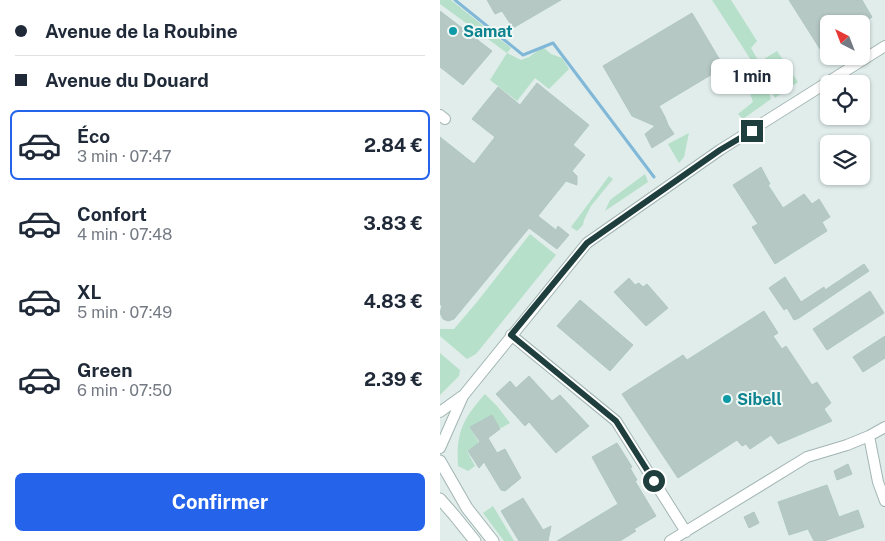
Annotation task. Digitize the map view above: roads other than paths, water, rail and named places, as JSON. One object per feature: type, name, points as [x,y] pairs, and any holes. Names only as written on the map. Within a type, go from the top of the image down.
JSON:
[{"type":"street","points":[[440,448],[463,396],[587,243],[720,150],[885,46]]},
{"type":"street","points":[[511,335],[616,421],[686,532]]},
{"type":"street","points":[[440,412],[463,396]]},
{"type":"street","points":[[670,541],[807,457],[847,445],[869,436],[885,426]]},
{"type":"street","points":[[869,436],[878,482],[885,500]]},
{"type":"street","points":[[440,461],[467,508],[493,541]]},
{"type":"street","points":[[440,500],[476,541]]},
{"type":"waterway","points":[[455,0],[523,55],[553,43],[654,177]]},
{"type":"place","name":"Samat","points":[[453,31]]},
{"type":"place","name":"Sibell","points":[[727,399]]}]
